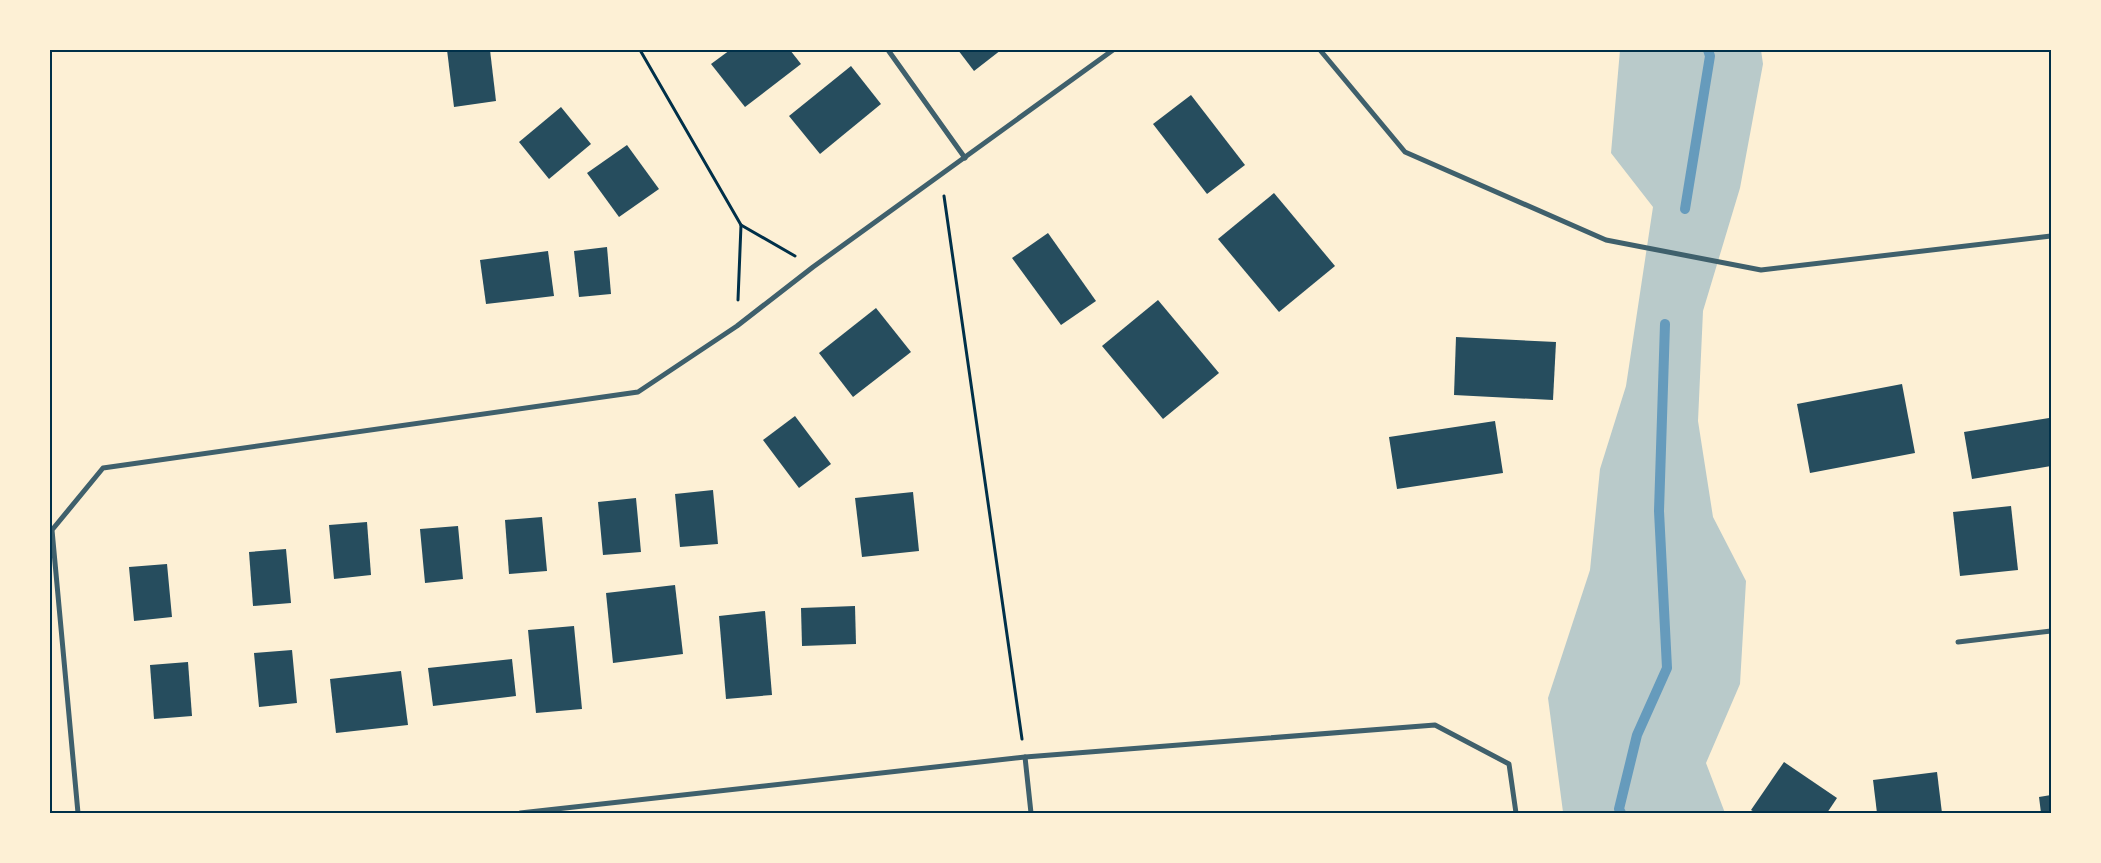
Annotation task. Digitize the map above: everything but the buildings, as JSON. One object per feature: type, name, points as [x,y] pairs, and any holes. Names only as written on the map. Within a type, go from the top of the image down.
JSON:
[{"type":"street","points":[[888,50],[965,158]]},
{"type":"street","points":[[78,813],[52,530],[103,468],[638,392],[738,326],[813,267],[1113,50]]},
{"type":"street","points":[[1320,50],[1405,152],[1606,240],[1761,270],[2051,236]]},
{"type":"street","points":[[1958,642],[2051,631]]},
{"type":"street","points":[[520,813],[1025,757],[1434,725],[1509,764],[1516,813]]},
{"type":"street","points":[[1025,757],[1031,813]]},
{"type":"path","points":[[640,50],[741,225],[813,267]]},
{"type":"path","points":[[941,175],[1025,757]]},
{"type":"path","points":[[738,326],[741,225]]},
{"type":"shaded area","points":[[1620,50],[1761,50],[1763,64],[1740,188],[1703,311],[1698,421],[1713,517],[1746,581],[1740,684],[1706,763],[1725,813],[1563,812],[1548,698],[1590,570],[1600,469],[1626,386],[1653,207],[1611,153]]},
{"type":"waterway","points":[[1685,209],[1710,56],[1708,50]]},
{"type":"waterway","points":[[1621,813],[1619,809],[1637,735],[1667,668],[1659,511],[1665,324]]}]
